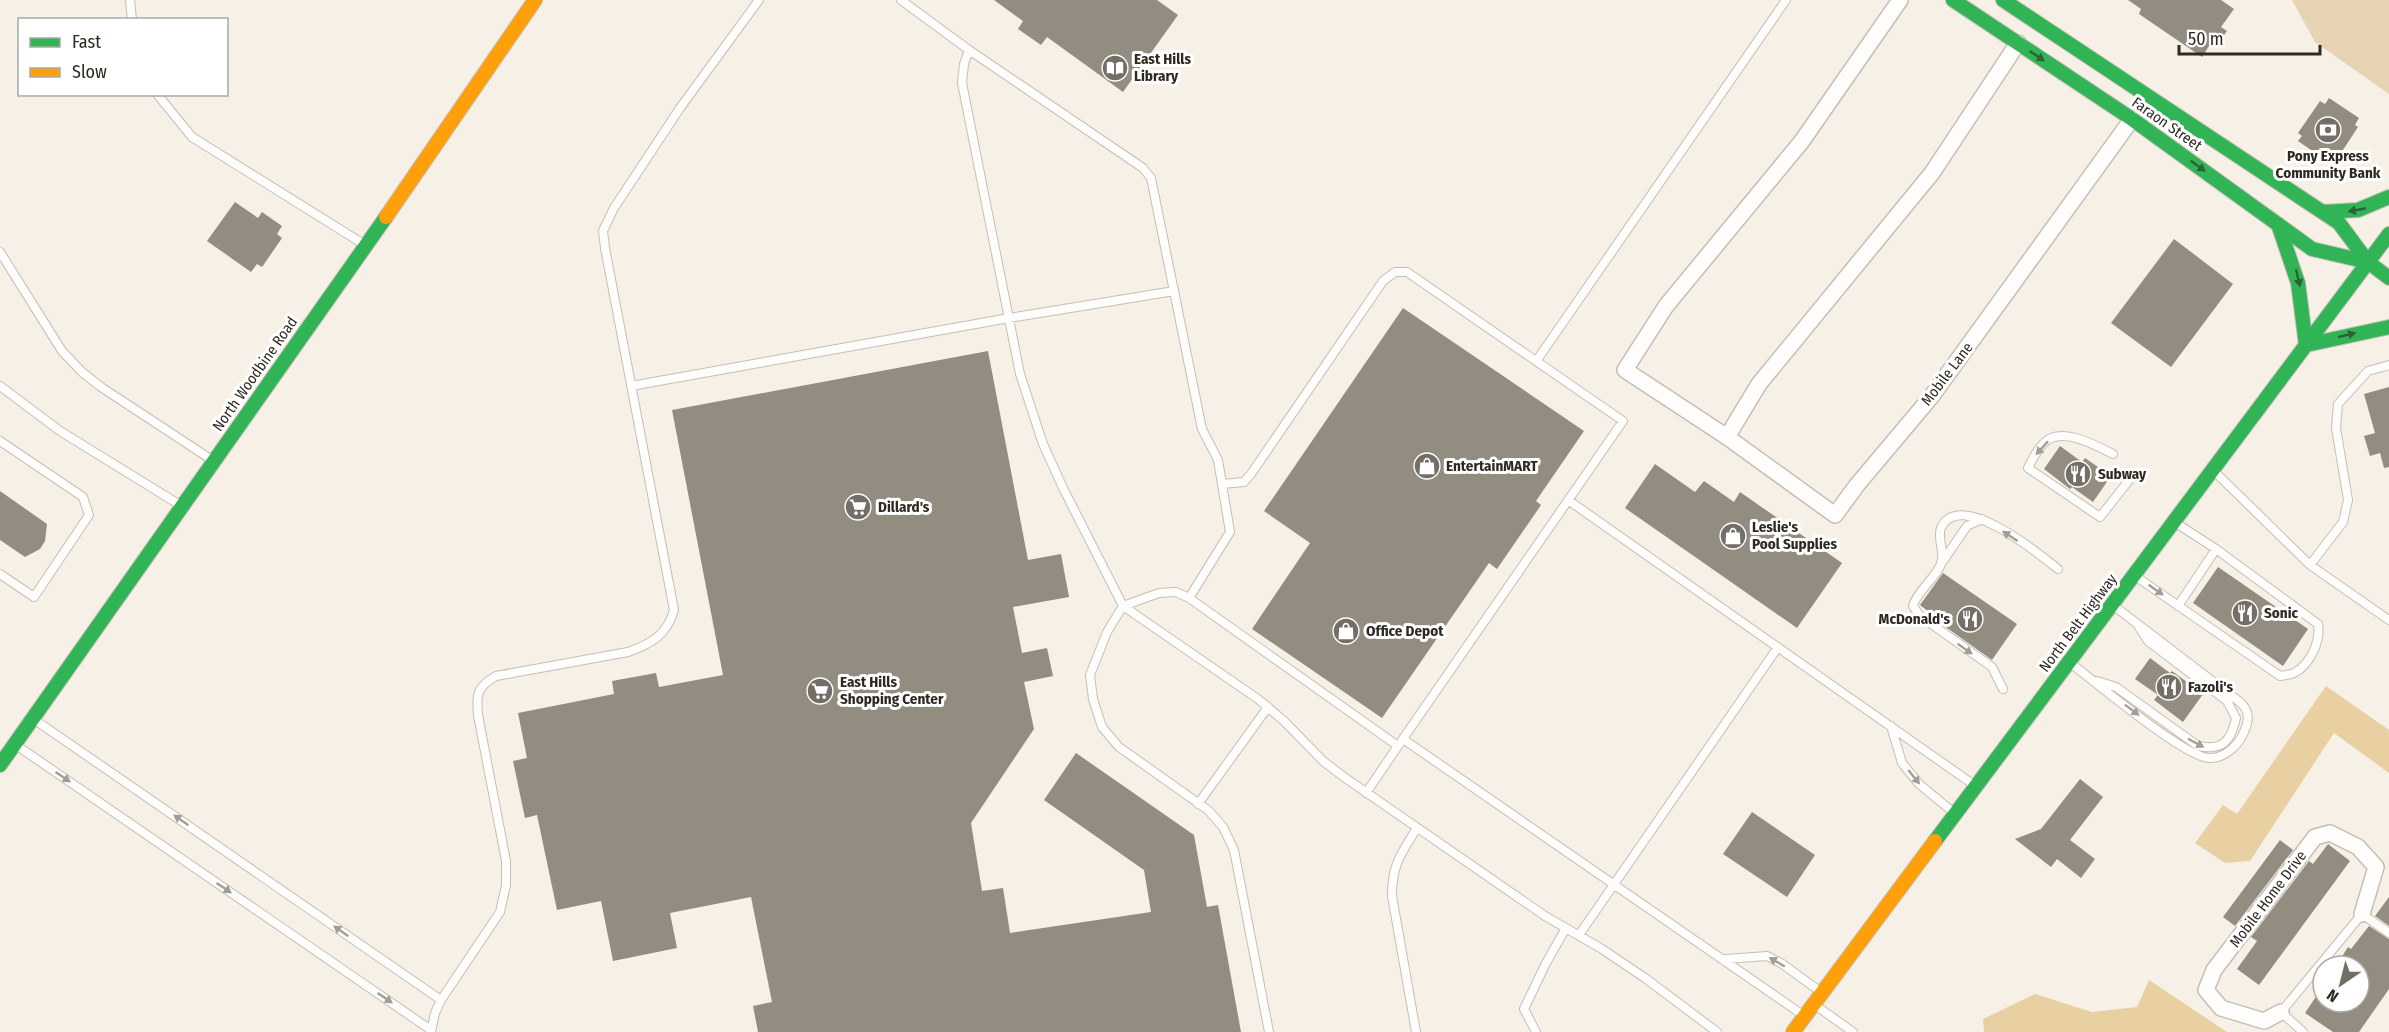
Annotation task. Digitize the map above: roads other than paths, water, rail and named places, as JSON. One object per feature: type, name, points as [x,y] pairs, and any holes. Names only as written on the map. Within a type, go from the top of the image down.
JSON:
[{"type":"main road","name":"North Woodbine Road","points":[[0,765],[366,246],[536,0]]},
{"type":"main road","name":"Faraon Street","points":[[1953,0],[2132,119],[2312,249],[2367,262]]},
{"type":"main road","name":"Faraon Street","points":[[2003,0],[2339,223],[2367,262],[2389,278]]},
{"type":"main road","points":[[2323,212],[2358,210],[2389,197]]},
{"type":"main road","points":[[2278,224],[2299,278],[2306,345],[2389,327]]},
{"type":"main road","name":"North Belt Highway","points":[[1793,1032],[2389,234]]},
{"type":"street","name":"Mobile Lane","points":[[1900,0],[1802,141],[1666,306],[1625,370],[1726,436],[1835,515],[1857,485],[1931,397],[2132,119]]},
{"type":"street","points":[[1726,436],[1759,384],[1932,173],[2018,43]]},
{"type":"street","name":"Mobile Home Drive","points":[[2281,1012],[2264,1021],[2242,1016],[2221,1008],[2206,990],[2214,970],[2315,837],[2330,833],[2358,848],[2376,867],[2362,914]]},
{"type":"lane","points":[[130,0],[132,18]]},
{"type":"lane","points":[[15,744],[431,1031],[441,999],[500,912],[506,885],[506,861],[478,715],[477,698],[483,683],[496,676],[628,652],[660,636],[670,622],[674,610],[603,231],[614,208],[680,108],[759,0]]},
{"type":"lane","points":[[901,0],[1151,178],[1202,429],[1218,460],[1230,532],[1189,598]]},
{"type":"lane","points":[[1537,360],[1786,0]]},
{"type":"lane","points":[[969,50],[963,64],[962,83],[1020,374],[1043,444],[1123,606],[1268,707],[1323,761],[1366,793],[1545,916],[1645,978],[1717,1032]]},
{"type":"lane","points":[[159,96],[192,137],[366,246]]},
{"type":"lane","points":[[0,252],[62,351],[82,372],[213,461]]},
{"type":"lane","points":[[1222,484],[1244,482],[1251,474],[1383,281],[1395,272],[1407,272],[1623,421],[1366,793]]},
{"type":"lane","points":[[631,386],[1009,318],[1174,291]]},
{"type":"lane","points":[[2310,565],[2343,522],[2348,500],[2336,428],[2338,404],[2368,371],[2389,365]]},
{"type":"lane","points":[[0,386],[60,430],[182,506]]},
{"type":"lane","points":[[2113,454],[2091,442],[2061,435],[2044,441],[2028,468],[2100,517],[2130,479]]},
{"type":"lane","points":[[0,441],[83,497],[89,515],[34,597],[0,574]]},
{"type":"lane","points":[[2212,470],[2310,565],[2389,620]]},
{"type":"lane","points":[[1568,500],[1976,787]]},
{"type":"lane","points":[[1942,561],[1940,530],[1946,520],[1955,514],[1974,515],[2037,553],[2058,569]]},
{"type":"lane","points":[[1982,519],[1968,526],[1912,606],[1920,616],[1992,667],[2003,689]]},
{"type":"lane","points":[[2134,575],[2280,676],[2295,672],[2310,658],[2320,634],[2318,624],[2216,549],[2174,522]]},
{"type":"lane","points":[[2178,606],[2216,549]]},
{"type":"lane","points":[[1269,1032],[1234,850],[1223,827],[1208,810],[1119,747],[1102,728],[1093,699],[1090,675],[1107,632],[1123,606],[1160,593],[1176,592],[1189,598],[1614,883],[1805,1016]]},
{"type":"lane","points":[[2069,662],[2152,726],[2195,754],[2208,758],[2220,757],[2234,747],[2243,736],[2248,722],[2248,710],[2112,604]]},
{"type":"lane","points":[[2093,680],[2116,687],[2198,746],[2212,749],[2225,743],[2233,730],[2236,718],[2227,701],[2148,641],[2137,623]]},
{"type":"lane","points":[[1579,935],[1778,646]]},
{"type":"lane","points":[[1198,804],[1268,707]]},
{"type":"lane","points":[[33,718],[441,999]]},
{"type":"lane","points":[[1891,726],[1902,763],[1919,783],[1956,814]]},
{"type":"lane","points":[[1416,1032],[1392,896],[1392,876],[1397,860],[1417,828]]},
{"type":"lane","points":[[2303,1032],[2281,1012],[2362,914],[2389,933]]},
{"type":"lane","points":[[1536,1032],[1524,1009],[1566,928]]},
{"type":"lane","points":[[1725,959],[1767,956],[1781,963],[1852,1032]]},
{"type":"place","name":"East Hills Library","points":[[1115,68]]},
{"type":"place","name":"Pony Express Community Bank","points":[[2328,130]]},
{"type":"place","name":"EntertainMART","points":[[1427,466]]},
{"type":"place","name":"Subway","points":[[2078,474]]},
{"type":"place","name":"Dillard's","points":[[858,507]]},
{"type":"place","name":"Leslie's Pool Supplies","points":[[1733,536]]},
{"type":"place","name":"Sonic","points":[[2245,613]]},
{"type":"place","name":"McDonald's","points":[[1970,619]]},
{"type":"place","name":"Office Depot","points":[[1346,631]]},
{"type":"place","name":"Fazoli's","points":[[2169,687]]},
{"type":"place","name":"East Hills Shopping Center","points":[[820,691]]}]
